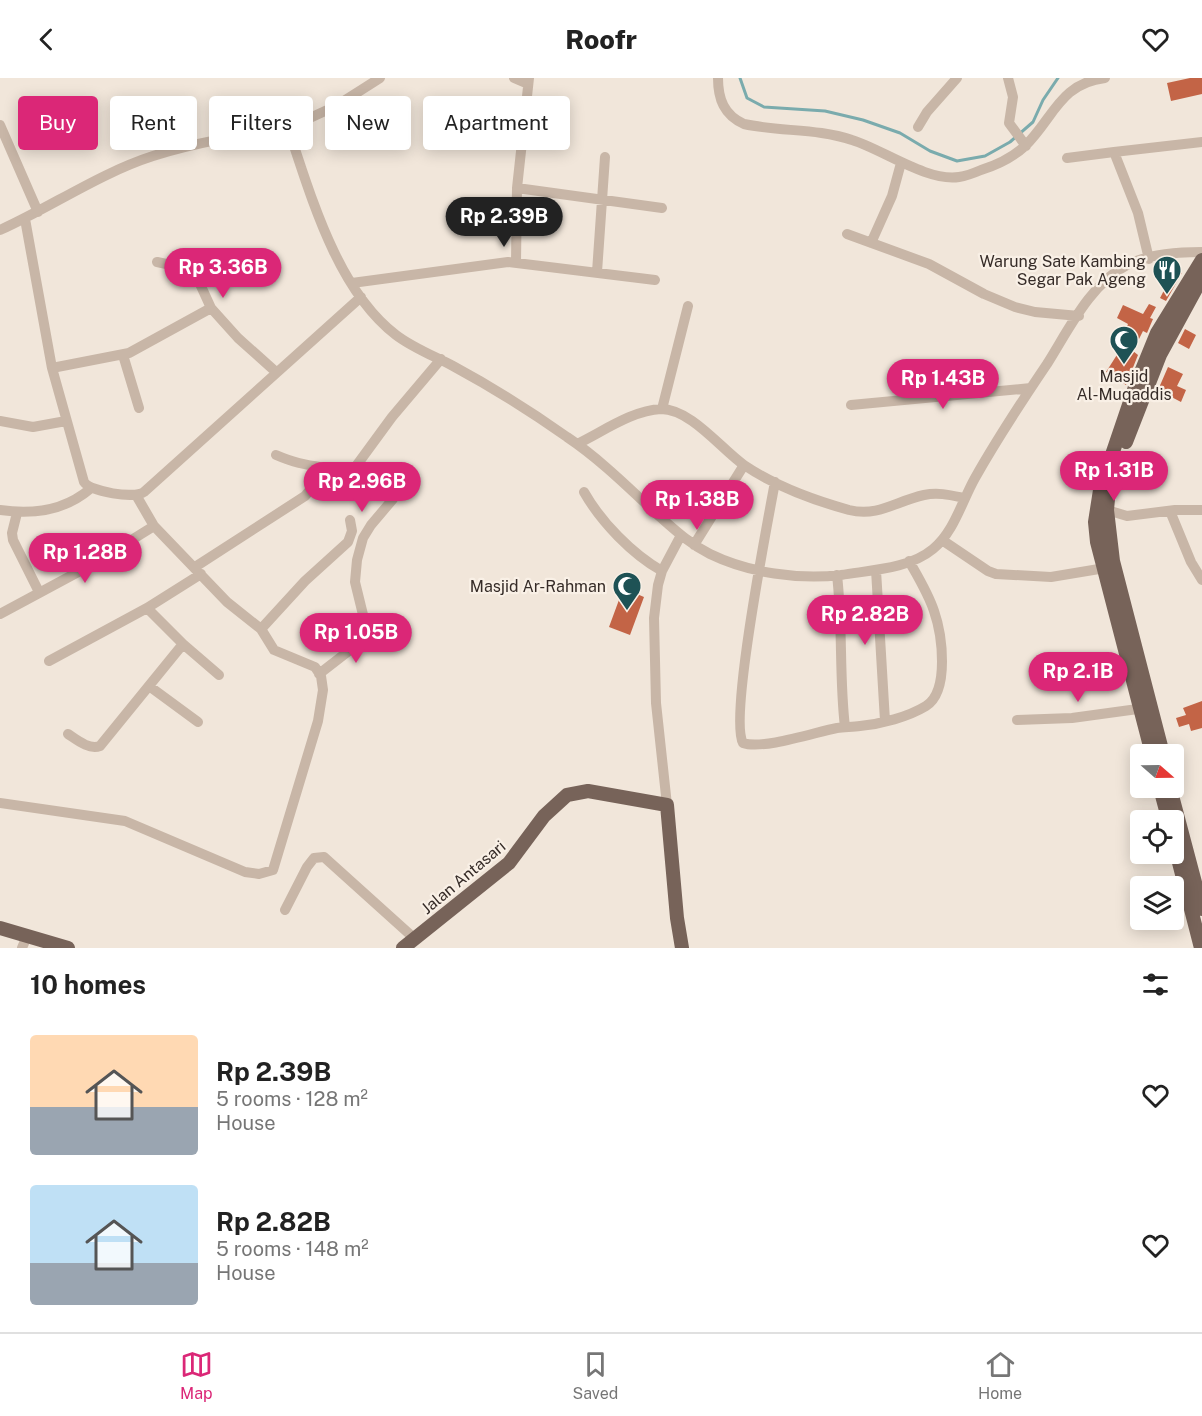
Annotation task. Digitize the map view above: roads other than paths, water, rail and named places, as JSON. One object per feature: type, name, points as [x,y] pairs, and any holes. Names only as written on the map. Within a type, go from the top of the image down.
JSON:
[{"type":"main road","points":[[1159,744],[1146,708],[1095,530],[1100,490],[1135,387],[1157,333],[1202,260]]},
{"type":"main road","points":[[1151,744],[1146,708],[1115,570],[1107,510],[1109,488],[1143,394],[1174,327],[1202,278]]},
{"type":"main road","name":"Jalan Antasari","points":[[409,943],[508,863],[544,816],[567,795],[588,791],[667,805]]},
{"type":"main road","points":[[1173,798],[1202,909]]},
{"type":"main road","points":[[667,805],[677,918],[682,948]]},
{"type":"main road","points":[[1180,864],[1201,948]]},
{"type":"main road","points":[[0,928],[25,942],[68,948]]},
{"type":"street","points":[[313,117],[336,106],[380,78]]},
{"type":"street","points":[[514,78],[529,81],[518,188],[516,262]]},
{"type":"street","points":[[718,78],[723,107],[735,120],[751,125],[811,131],[852,139],[901,163],[946,177],[959,177],[1002,162],[1025,145],[1070,92],[1083,83],[1105,78]]},
{"type":"street","points":[[918,127],[927,112],[957,78]]},
{"type":"street","points":[[1008,78],[1013,96],[1010,124],[1025,145]]},
{"type":"street","points":[[0,125],[38,212]]},
{"type":"street","points":[[1067,158],[1202,142]]},
{"type":"street","points":[[0,230],[95,182],[153,156],[209,143]]},
{"type":"street","points":[[295,150],[323,232],[361,297],[394,334],[492,389],[577,444],[680,537],[694,546],[727,562],[787,575],[837,575],[876,570],[909,561],[928,552],[942,540],[964,498],[1031,388],[1095,294],[1125,266],[1177,253],[1202,252]]},
{"type":"street","points":[[1114,152],[1138,213],[1149,259]]},
{"type":"street","points":[[597,272],[605,157]]},
{"type":"street","points":[[871,243],[892,196],[901,163]]},
{"type":"street","points":[[518,188],[662,208]]},
{"type":"street","points":[[24,219],[52,368],[84,482],[90,489]]},
{"type":"street","points":[[847,234],[929,264],[984,294],[1015,307],[1043,313],[1078,316]]},
{"type":"street","points":[[157,262],[185,268],[195,273],[211,308],[238,338],[276,372]]},
{"type":"street","points":[[352,283],[516,262],[656,280]]},
{"type":"street","points":[[0,510],[16,513],[46,511],[90,489],[140,495],[361,297]]},
{"type":"street","points":[[662,409],[688,306]]},
{"type":"street","points":[[52,368],[123,355],[211,308]]},
{"type":"street","points":[[123,355],[139,408]]},
{"type":"street","points":[[351,473],[392,417],[441,359]]},
{"type":"street","points":[[851,405],[1031,388]]},
{"type":"street","points":[[577,444],[634,416],[662,409],[688,418],[744,465],[775,482],[796,492],[851,510],[880,511],[922,495],[938,493],[964,498]]},
{"type":"street","points":[[0,421],[33,427],[66,421]]},
{"type":"street","points":[[276,455],[299,463],[351,473],[388,490],[393,499],[363,538],[357,560],[355,582],[367,631],[359,643],[319,674]]},
{"type":"street","points":[[694,546],[744,465]]},
{"type":"street","points":[[49,661],[147,608],[305,496],[329,467]]},
{"type":"street","points":[[775,482],[758,570],[741,700],[741,740],[747,744],[755,745],[885,721],[928,705],[938,695],[941,683],[940,636],[934,611],[909,561]]},
{"type":"street","points":[[584,492],[613,530],[648,563],[662,571]]},
{"type":"street","points":[[0,803],[125,821],[245,872],[268,873],[273,870],[318,721],[323,690],[319,674],[315,667],[307,662],[274,650],[261,629],[227,602],[154,526],[136,495]]},
{"type":"street","points":[[1107,510],[1127,516],[1202,510]]},
{"type":"street","points":[[1170,511],[1191,562],[1202,580]]},
{"type":"street","points":[[16,513],[13,540],[39,592]]},
{"type":"street","points":[[261,629],[305,581],[348,542],[352,531],[350,520]]},
{"type":"street","points":[[0,614],[100,560],[154,526]]},
{"type":"street","points":[[667,805],[656,703],[655,602],[662,571],[680,537]]},
{"type":"street","points":[[942,540],[996,574],[1051,577],[1105,568]]},
{"type":"street","points":[[876,570],[885,721]]},
{"type":"street","points":[[837,575],[840,605],[840,682],[845,728]]},
{"type":"street","points":[[147,608],[183,644],[219,675]]},
{"type":"street","points":[[68,734],[87,745],[97,747],[183,644]]},
{"type":"street","points":[[149,686],[198,722]]},
{"type":"street","points":[[1017,720],[1072,718],[1146,708]]},
{"type":"street","points":[[285,910],[307,867],[314,858],[324,858],[409,943]]},
{"type":"waterway","points":[[740,78],[747,98],[764,107],[825,111],[863,120],[900,133],[930,151],[957,161],[985,156],[1010,142],[1033,122],[1043,100],[1058,78]]},
{"type":"place","name":"Warung Sate Kambing Segar Pak Ageng","points":[[1167,296]]},
{"type":"place","name":"Masjid Al-Muqaddis","points":[[1124,366]]},
{"type":"place","name":"Masjid Ar-Rahman","points":[[627,612]]}]
